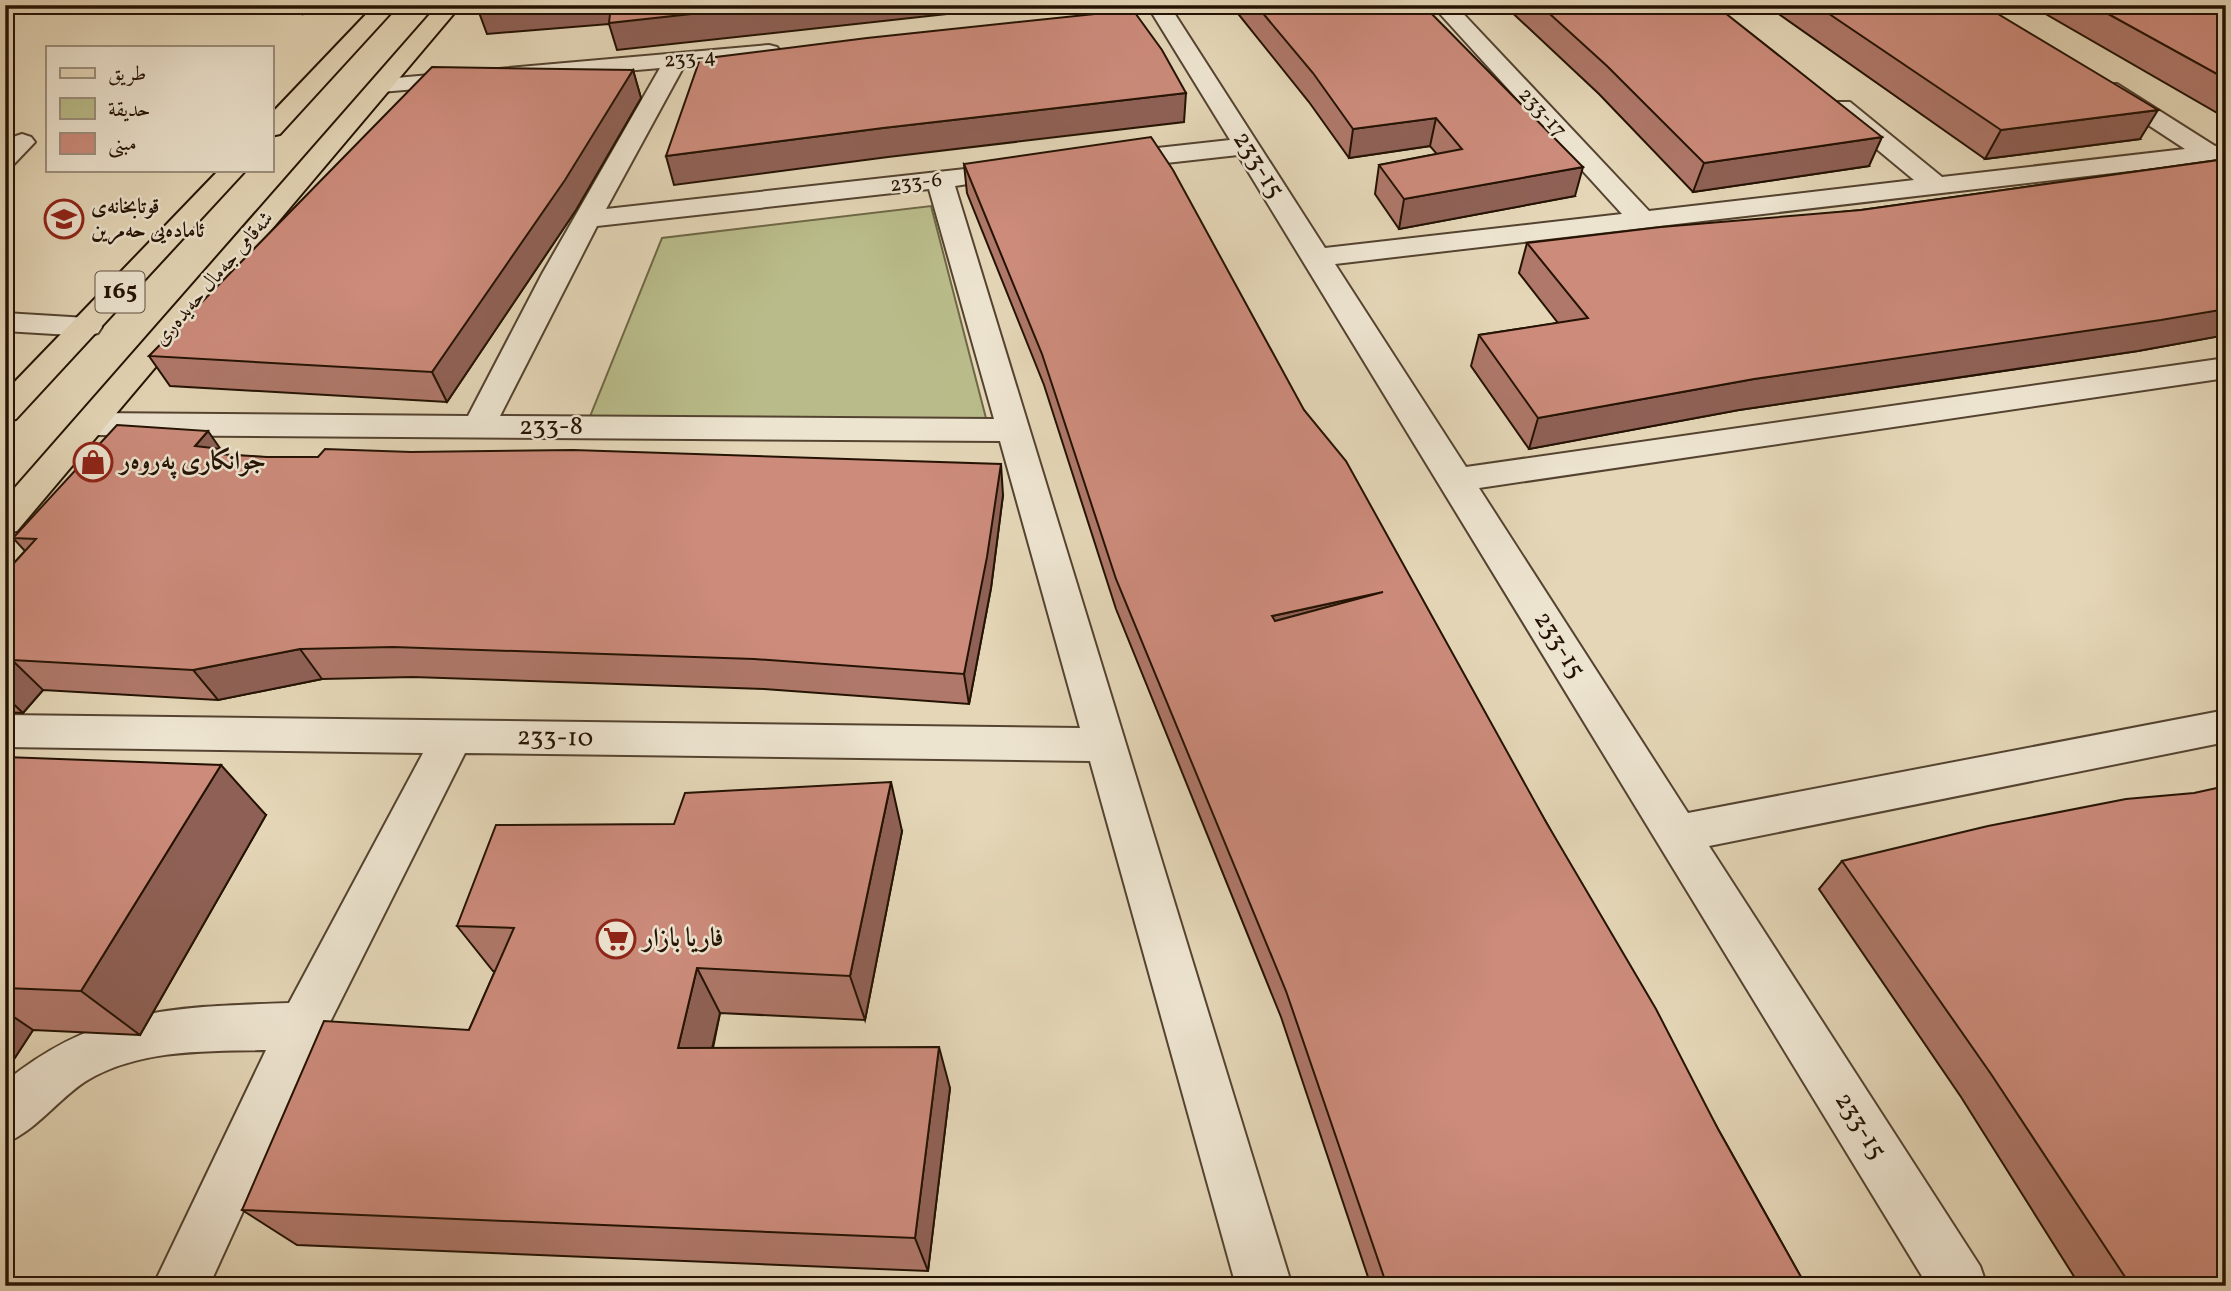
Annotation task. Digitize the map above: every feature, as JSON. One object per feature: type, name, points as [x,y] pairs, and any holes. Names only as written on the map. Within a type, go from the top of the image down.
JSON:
[{"type":"main road","points":[[273,127],[387,5]]},
{"type":"main road","name":"شەقامی جەمال حەیدەری","points":[[5,522],[450,5]]},
{"type":"main road","name":"165","points":[[5,412],[231,172]]},
{"type":"street","name":"233-17","points":[[1443,5],[1642,220]]},
{"type":"street","name":"233-15","points":[[1154,15],[1246,146],[1960,1286]]},
{"type":"street","name":"233-4","points":[[381,85],[798,50]]},
{"type":"street","points":[[479,426],[586,219],[676,60]]},
{"type":"street","points":[[2094,80],[2221,157]]},
{"type":"street","points":[[1821,91],[1937,186]]},
{"type":"street","points":[[1086,164],[1246,146]]},
{"type":"street","points":[[1315,258],[1937,186],[2221,157]]},
{"type":"street","name":"233-6","points":[[586,219],[993,174]]},
{"type":"street","points":[[940,180],[1264,1286]]},
{"type":"street","points":[[5,322],[87,327]]},
{"type":"street","points":[[1456,480],[2226,368]]},
{"type":"street","name":"233-8","points":[[90,424],[1013,430]]},
{"type":"street","points":[[1677,834],[2226,726]]},
{"type":"street","name":"233-10","points":[[5,731],[1105,745]]},
{"type":"street","points":[[180,1286],[303,1026],[453,736]]},
{"type":"street","points":[[5,1118],[49,1078],[88,1054],[127,1038],[158,1032],[303,1026]]},
{"type":"green space","points":[[931,206],[987,422],[589,419],[662,238]]},
{"type":"building","points":[[611,5],[774,5],[609,23]]},
{"type":"building","points":[[1256,5],[1423,5],[1583,167],[1404,199],[1379,165],[1462,149],[1436,118],[1353,129],[1313,73]]},
{"type":"building","points":[[1540,5],[1715,5],[1882,137],[1704,163],[1607,66]]},
{"type":"building","points":[[1816,5],[1983,5],[2158,110],[2001,130]]},
{"type":"building","points":[[2092,5],[2226,5],[2226,79]]},
{"type":"building","points":[[1133,10],[1162,50],[1186,93],[666,156],[700,59]]},
{"type":"building","points":[[432,67],[633,70],[565,180],[432,372],[149,356]]},
{"type":"building","points":[[1151,137],[1173,170],[1304,410],[1346,461],[1546,822],[1656,1009],[1718,1129],[1806,1286],[1387,1286],[1286,991],[1116,579],[1042,354],[964,164]],"holes":[[[1383,592],[1275,621],[1272,616]]]},
{"type":"building","points":[[2226,159],[2226,309],[1754,379],[1538,418],[1479,335],[1588,318],[1527,243],[1661,227],[1861,210]]},
{"type":"building","points":[[117,425],[208,431],[195,446],[221,449],[217,454],[267,457],[318,457],[325,449],[411,452],[573,450],[1001,464],[987,557],[964,674],[754,659],[393,647],[300,649],[193,670],[12,660],[5,668],[5,573],[36,539],[13,538]]},
{"type":"building","points":[[5,757],[221,765],[81,991],[5,988]]},
{"type":"building","points":[[891,782],[850,976],[697,968],[678,1048],[939,1047],[915,1238],[242,1210],[324,1021],[469,1030],[514,928],[457,926],[496,825],[674,824],[685,793]]},
{"type":"building","points":[[2226,786],[2226,1286],[2131,1286],[1991,1074],[1842,861],[1988,826],[2126,799],[2194,793]]},
{"type":"place","name":"قوتابخانەی ئامادەیی حەمرین","points":[[64,219]]},
{"type":"place","name":"جوانکاری پەروەر","points":[[93,462]]},
{"type":"place","name":"فاريا بازار","points":[[616,939]]}]
